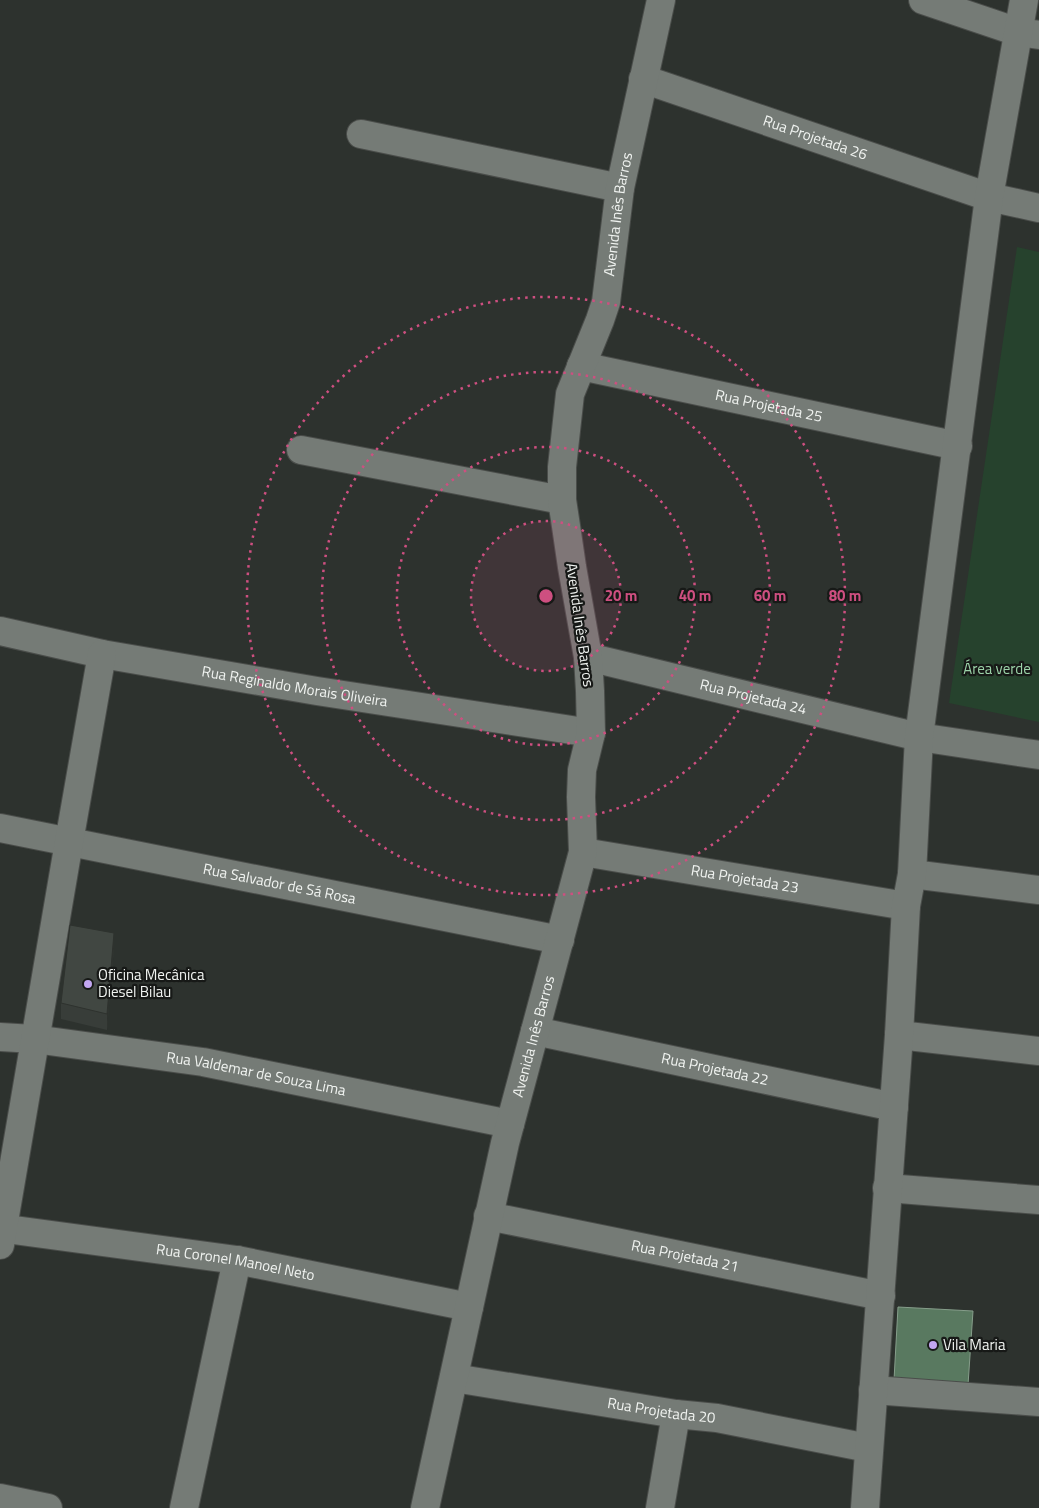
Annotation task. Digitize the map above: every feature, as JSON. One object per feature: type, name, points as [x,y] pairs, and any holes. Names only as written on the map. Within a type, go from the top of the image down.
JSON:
[{"type":"street","name":"Avenida Inês Barros","points":[[425,1508],[488,1216],[510,1124],[583,852],[582,770],[591,733],[588,657],[562,500],[562,467],[570,394],[606,302],[620,188],[661,0]]},
{"type":"street","points":[[923,0],[1029,34]]},
{"type":"street","points":[[865,1508],[899,1035],[906,906],[912,874],[919,737],[989,197],[1029,34],[1024,0]]},
{"type":"street","name":"Rua Projetada 26","points":[[643,79],[989,197],[1039,208]]},
{"type":"street","points":[[361,134],[620,188]]},
{"type":"street","name":"Rua Projetada 25","points":[[581,366],[958,446]]},
{"type":"street","points":[[301,450],[562,500]]},
{"type":"street","name":"Rua Reginaldo Morais Oliveira","points":[[0,631],[102,654],[317,691],[591,733]]},
{"type":"street","points":[[1,1234],[102,654]]},
{"type":"street","name":"Rua Projetada 24","points":[[588,657],[919,737],[1039,755]]},
{"type":"street","name":"Rua Salvador de Sá Rosa","points":[[0,828],[560,940]]},
{"type":"street","name":"Rua Projetada 23","points":[[583,852],[906,906]]},
{"type":"street","points":[[912,874],[1039,890]]},
{"type":"street","name":"Rua Projetada 22","points":[[535,1031],[894,1107]]},
{"type":"street","points":[[899,1035],[1039,1051]]},
{"type":"street","name":"Rua Valdemar de Souza Lima","points":[[0,1037],[203,1062],[510,1124]]},
{"type":"street","points":[[887,1188],[1039,1200]]},
{"type":"street","name":"Rua Projetada 21","points":[[488,1216],[881,1296]]},
{"type":"street","name":"Rua Coronel Manoel Neto","points":[[1,1234],[237,1260],[469,1307]]},
{"type":"street","points":[[184,1508],[237,1260]]},
{"type":"street","name":"Rua Projetada 20","points":[[454,1378],[676,1414],[717,1418],[868,1448]]},
{"type":"street","points":[[873,1390],[1039,1402]]},
{"type":"street","points":[[660,1508],[676,1414]]},
{"type":"street","points":[[0,1498],[48,1508]]},
{"type":"green space","name":"Área verde","points":[[1017,247],[1039,252],[1039,722],[949,703]]},
{"type":"shaded area","name":"Vila Maria","points":[[898,1307],[973,1311],[968,1385],[894,1380]]},
{"type":"building","name":"Oficina Mecânica Diesel Bilau","points":[[70,925],[114,933],[107,1014],[61,1003]]},
{"type":"place","name":"Oficina Mecânica Diesel Bilau","points":[[88,984]]},
{"type":"place","name":"Vila Maria","points":[[933,1345]]}]
